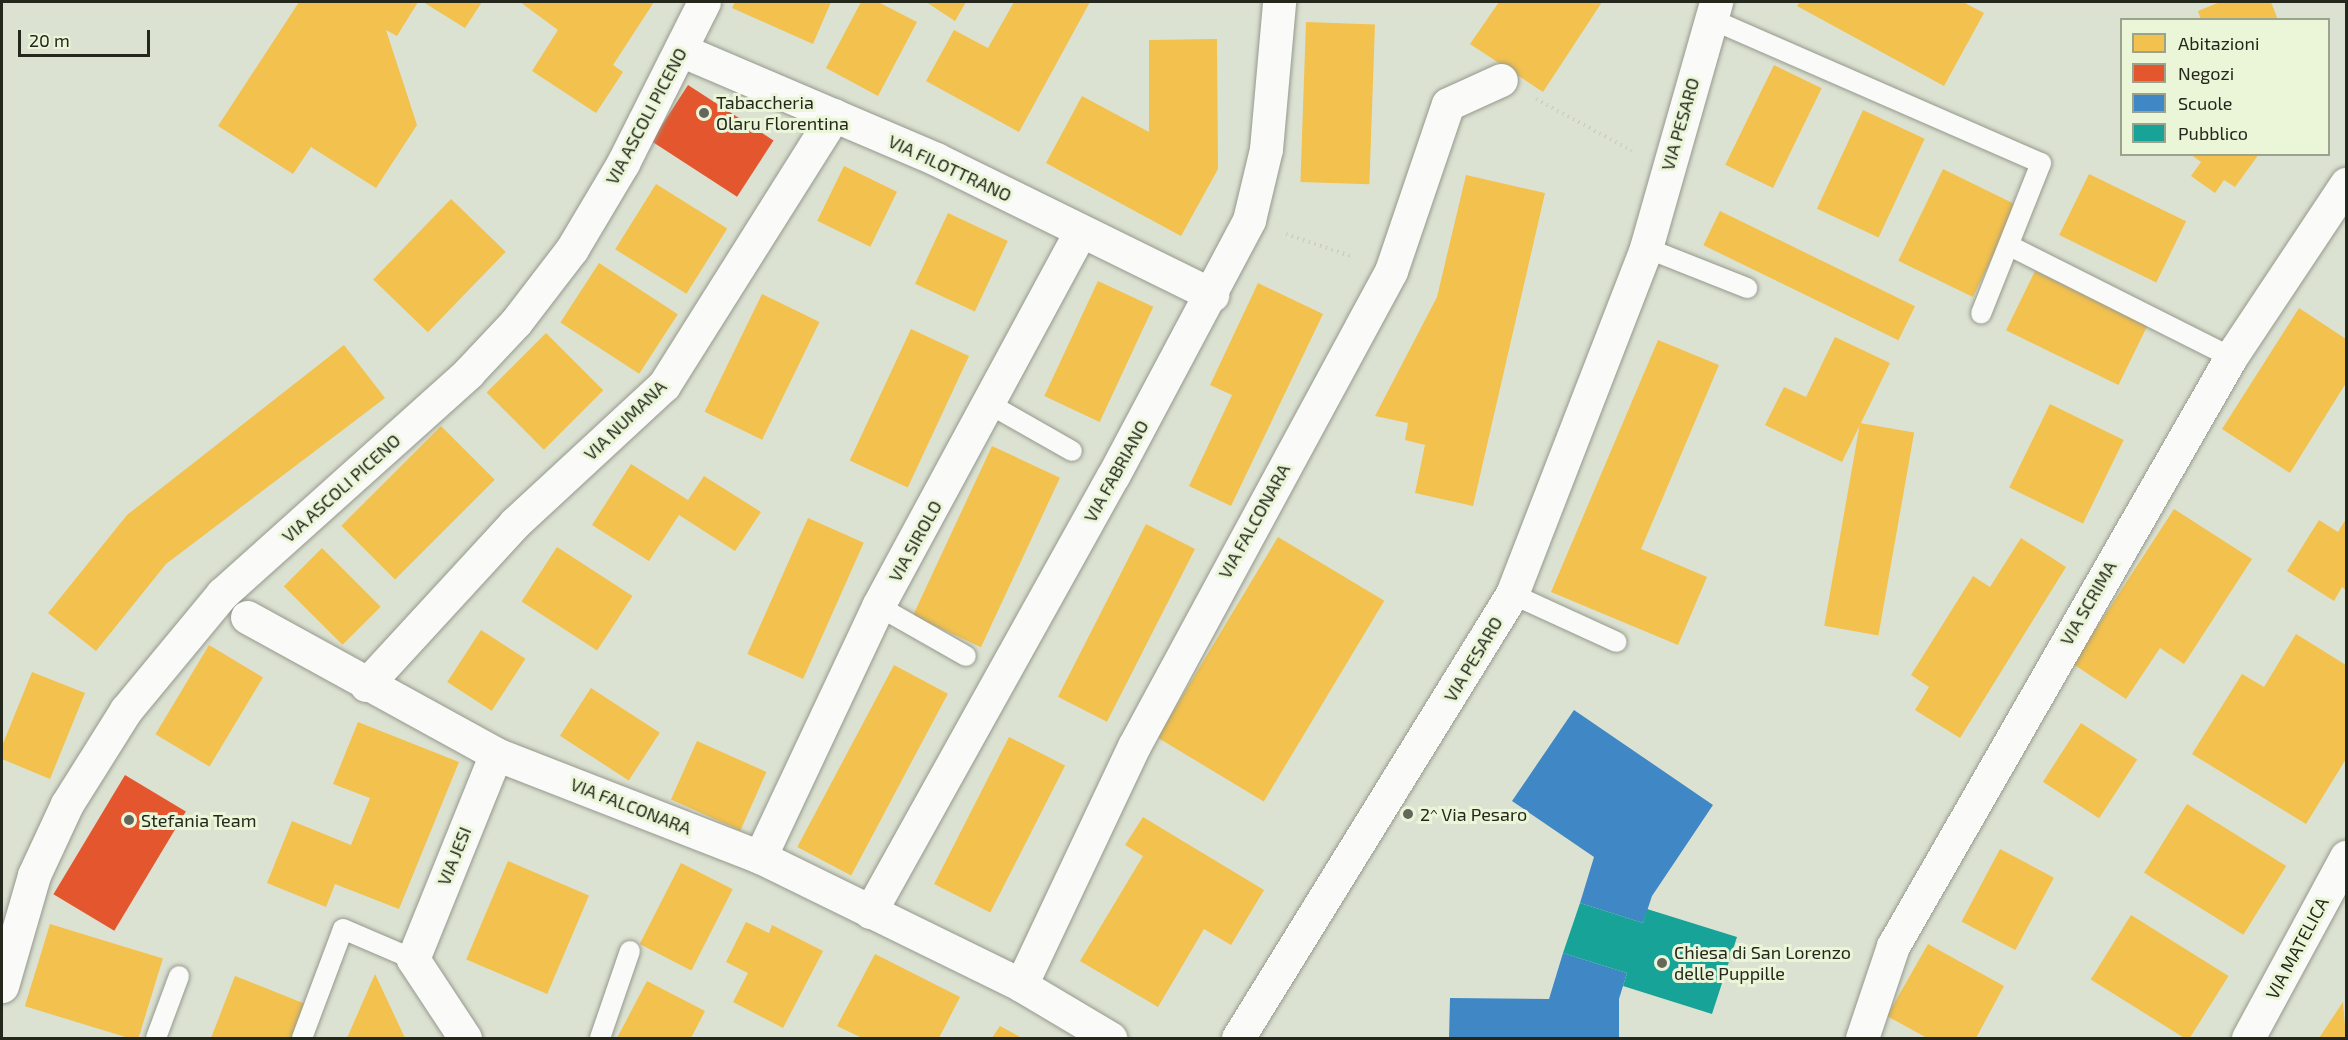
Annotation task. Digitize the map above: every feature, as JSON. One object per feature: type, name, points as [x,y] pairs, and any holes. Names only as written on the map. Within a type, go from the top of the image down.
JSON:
[{"type":"street","name":"VIA ASCOLI PICENO","points":[[2,986],[34,875],[67,804],[126,710],[222,594],[450,389],[516,322],[572,249],[683,51],[704,2]]},
{"type":"street","name":"VIA FABRIANO","points":[[870,912],[1212,295],[1249,220],[1266,149],[1279,2]]},
{"type":"street","name":"VIA PESARO","points":[[1238,1038],[1512,594],[1646,248],[1666,170],[1713,10]]},
{"type":"street","name":"VIA FILOTTRANO","points":[[683,51],[834,115],[1082,231],[1212,295]]},
{"type":"street","name":"VIA FALCONARA","points":[[1022,985],[1134,746],[1391,271],[1448,104],[1501,80]]},
{"type":"street","name":"VIA NUMANA","points":[[366,685],[515,523],[664,385],[834,115]]},
{"type":"street","name":"VIA SCRIMA","points":[[1870,1036],[1893,946],[2231,357],[2346,184]]},
{"type":"street","name":"VIA SIROLO","points":[[760,857],[878,606],[991,405],[1082,231]]},
{"type":"street","name":"VIA FALCONARA","points":[[247,617],[366,685],[496,754],[760,857],[1022,985],[1110,1038]]},
{"type":"street","name":"VIA JESI","points":[[413,959],[496,754]]},
{"type":"street","name":"VIA MATELICA","points":[[2248,1038],[2346,856]]},
{"type":"street","points":[[413,959],[465,1038]]},
{"type":"lane","points":[[1713,10],[2041,163],[2010,246],[1981,314]]},
{"type":"lane","points":[[2010,246],[2231,357]]},
{"type":"lane","points":[[1646,248],[1747,288]]},
{"type":"lane","points":[[991,405],[1072,451]]},
{"type":"lane","points":[[1512,594],[1617,642]]},
{"type":"lane","points":[[878,606],[966,656]]},
{"type":"lane","points":[[303,1038],[343,929],[413,959]]},
{"type":"lane","points":[[600,1038],[630,951]]},
{"type":"lane","points":[[156,1038],[179,976]]},
{"type":"path","points":[[1501,80],[1666,170]]},
{"type":"path","points":[[1249,220],[1391,271]]},
{"type":"building: Abitazioni","points":[[299,2],[418,2],[397,36],[386,30],[417,125],[376,188],[311,147],[293,174],[218,126]]},
{"type":"building: Abitazioni","points":[[423,2],[482,2],[465,28]]},
{"type":"building: Abitazioni","points":[[520,2],[654,2],[613,65],[623,72],[596,113],[532,71],[558,30]]},
{"type":"building: Abitazioni","points":[[735,2],[831,2],[813,44],[732,8]]},
{"type":"building: Abitazioni","points":[[861,2],[878,2],[917,22],[878,96],[826,68]]},
{"type":"building: Abitazioni","points":[[926,2],[966,2],[955,21]]},
{"type":"building: Abitazioni","points":[[1014,2],[1090,2],[1019,132],[926,81],[954,30],[988,48]]},
{"type":"building: Abitazioni","points":[[1499,2],[1602,2],[1543,92],[1470,44]]},
{"type":"building: Abitazioni","points":[[1800,2],[1963,2],[1984,13],[1944,86],[1797,6]]},
{"type":"building: Abitazioni","points":[[2220,2],[2271,2],[2277,18],[2200,18],[2198,11]]},
{"type":"building: Abitazioni","points":[[1306,22],[1375,24],[1369,184],[1300,182]]},
{"type":"building: Abitazioni","points":[[1217,39],[1218,169],[1181,236],[1046,163],[1082,96],[1149,132],[1149,40]]},
{"type":"building: Abitazioni","points":[[1774,65],[1822,88],[1773,188],[1725,165]]},
{"type":"building: Abitazioni","points":[[1863,110],[1925,139],[1879,238],[1817,209]]},
{"type":"building: Abitazioni","points":[[2193,156],[2258,156],[2235,187],[2224,180],[2215,193],[2191,176],[2201,162]]},
{"type":"building: Abitazioni","points":[[844,166],[897,192],[870,247],[817,221]]},
{"type":"building: Abitazioni","points":[[1943,169],[2018,205],[1973,297],[1898,261]]},
{"type":"building: Abitazioni","points":[[2089,174],[2186,221],[2156,282],[2059,235]]},
{"type":"building: Abitazioni","points":[[1466,175],[1545,193],[1473,506],[1415,493],[1425,445],[1405,440],[1408,423],[1375,416],[1437,297]]},
{"type":"building: Abitazioni","points":[[656,184],[727,229],[686,294],[615,249]]},
{"type":"building: Abitazioni","points":[[451,199],[506,252],[428,332],[373,280]]},
{"type":"building: Abitazioni","points":[[1720,211],[1915,306],[1898,340],[1703,245]]},
{"type":"building: Abitazioni","points":[[948,213],[1008,241],[975,312],[915,284]]},
{"type":"building: Abitazioni","points":[[599,263],[678,314],[639,374],[560,323]]},
{"type":"building: Abitazioni","points":[[2035,271],[2147,326],[2118,385],[2006,330]]},
{"type":"building: Abitazioni","points":[[1098,281],[1153,307],[1100,422],[1044,396]]},
{"type":"building: Abitazioni","points":[[1258,283],[1323,314],[1231,506],[1189,486],[1232,395],[1210,385]]},
{"type":"building: Abitazioni","points":[[762,294],[820,322],[762,440],[705,412]]},
{"type":"building: Abitazioni","points":[[2299,308],[2346,339],[2346,383],[2290,473],[2222,429]]},
{"type":"building: Abitazioni","points":[[911,329],[969,356],[908,487],[850,460]]},
{"type":"building: Abitazioni","points":[[546,333],[603,390],[544,450],[487,392]]},
{"type":"building: Abitazioni","points":[[1835,337],[1890,363],[1842,462],[1765,425],[1784,387],[1806,397]]},
{"type":"building: Abitazioni","points":[[1658,340],[1719,365],[1641,549],[1707,577],[1678,645],[1551,592]]},
{"type":"building: Abitazioni","points":[[344,345],[385,398],[166,564],[96,651],[48,613],[127,515]]},
{"type":"building: Abitazioni","points":[[2050,404],[2124,440],[2083,524],[2009,488]]},
{"type":"building: Abitazioni","points":[[1860,423],[1914,433],[1878,635],[1824,626]]},
{"type":"building: Abitazioni","points":[[441,426],[495,480],[395,579],[341,526]]},
{"type":"building: Abitazioni","points":[[992,446],[1060,478],[981,647],[913,615]]},
{"type":"building: Abitazioni","points":[[631,464],[688,500],[704,476],[761,512],[735,551],[679,515],[649,561],[592,525]]},
{"type":"building: Abitazioni","points":[[2174,509],[2252,559],[2184,664],[2160,648],[2126,699],[2073,664]]},
{"type":"building: Abitazioni","points":[[808,518],[864,543],[803,679],[747,654]]},
{"type":"building: Abitazioni","points":[[2346,519],[2346,590],[2342,587],[2334,601],[2287,571],[2319,520],[2338,532]]},
{"type":"building: Abitazioni","points":[[1146,524],[1195,549],[1107,722],[1058,697]]},
{"type":"building: Abitazioni","points":[[1278,537],[1384,601],[1264,801],[1157,738]]},
{"type":"building: Abitazioni","points":[[2021,538],[2066,567],[1960,738],[1915,710],[1929,687],[1911,675],[1973,576],[1990,587]]},
{"type":"building: Abitazioni","points":[[557,547],[632,596],[597,651],[522,602]]},
{"type":"building: Abitazioni","points":[[322,548],[381,607],[343,645],[284,586]]},
{"type":"building: Abitazioni","points":[[481,630],[525,659],[492,711],[447,682]]},
{"type":"building: Abitazioni","points":[[2296,634],[2346,665],[2346,759],[2306,824],[2192,754],[2242,674],[2264,687]]},
{"type":"building: Abitazioni","points":[[209,645],[263,677],[209,767],[155,734]]},
{"type":"building: Abitazioni","points":[[894,665],[948,694],[851,876],[797,847]]},
{"type":"building: Abitazioni","points":[[32,672],[85,693],[50,779],[2,759],[2,746]]},
{"type":"building: Abitazioni","points":[[591,688],[660,733],[629,780],[560,736]]},
{"type":"building: Abitazioni","points":[[358,722],[459,762],[399,909],[335,884],[326,907],[267,883],[292,821],[351,845],[370,798],[333,784]]},
{"type":"building: Abitazioni","points":[[2081,723],[2137,759],[2099,818],[2043,782]]},
{"type":"building: Abitazioni","points":[[1009,737],[1065,766],[990,913],[934,884]]},
{"type":"building: Abitazioni","points":[[697,741],[766,772],[740,830],[671,799]]},
{"type":"building: Abitazioni","points":[[2187,804],[2286,866],[2243,935],[2144,873]]},
{"type":"building: Abitazioni","points":[[1143,817],[1264,890],[1231,945],[1204,929],[1158,1007],[1080,961],[1143,856],[1125,845]]},
{"type":"building: Abitazioni","points":[[2000,849],[2054,878],[2015,950],[1962,921]]},
{"type":"building: Abitazioni","points":[[508,861],[589,895],[547,994],[466,959]]},
{"type":"building: Abitazioni","points":[[681,863],[733,889],[691,970],[640,944]]},
{"type":"building: Abitazioni","points":[[2131,915],[2229,976],[2190,1038],[2184,1038],[2091,979]]},
{"type":"building: Abitazioni","points":[[746,922],[769,933],[772,925],[823,951],[783,1028],[733,1002],[748,973],[726,962]]},
{"type":"building: Abitazioni","points":[[50,924],[163,958],[139,1038],[129,1038],[25,1006]]},
{"type":"building: Abitazioni","points":[[1928,944],[2004,986],[1976,1038],[1927,1038],[1887,1016]]},
{"type":"building: Abitazioni","points":[[875,954],[960,997],[939,1038],[862,1038],[837,1026]]},
{"type":"building: Abitazioni","points":[[375,974],[405,1038],[347,1038]]},
{"type":"building: Abitazioni","points":[[235,976],[308,1005],[295,1038],[211,1038]]},
{"type":"building: Abitazioni","points":[[647,981],[705,1011],[691,1038],[617,1038]]},
{"type":"building: Abitazioni","points":[[2343,1002],[2346,1038],[2319,1038]]},
{"type":"building: Abitazioni","points":[[1000,1026],[1022,1038],[992,1038]]},
{"type":"building: Negozi","points":[[688,85],[774,141],[737,197],[652,141]]},
{"type":"building: Negozi","points":[[125,775],[186,812],[114,931],[53,894]]},
{"type":"building: Scuole","points":[[1574,710],[1713,805],[1652,896],[1643,923],[1580,903],[1594,857],[1512,801]]},
{"type":"building: Scuole","points":[[1563,953],[1627,973],[1619,999],[1619,1038],[1449,1038],[1450,998],[1549,999]]},
{"type":"building: Pubblico","name":"Chiesa di San Lorenzo delle Puppille","points":[[1580,903],[1643,923],[1647,909],[1737,937],[1712,1014],[1623,986],[1627,973],[1563,953]]},
{"type":"place","name":"Tabaccheria Olaru Florentina","points":[[704,113]]},
{"type":"place","name":"2^ Via Pesaro","points":[[1408,814]]},
{"type":"place","name":"Stefania Team","points":[[129,820]]},
{"type":"place","name":"Chiesa di San Lorenzo delle Puppille","points":[[1662,963]]}]
